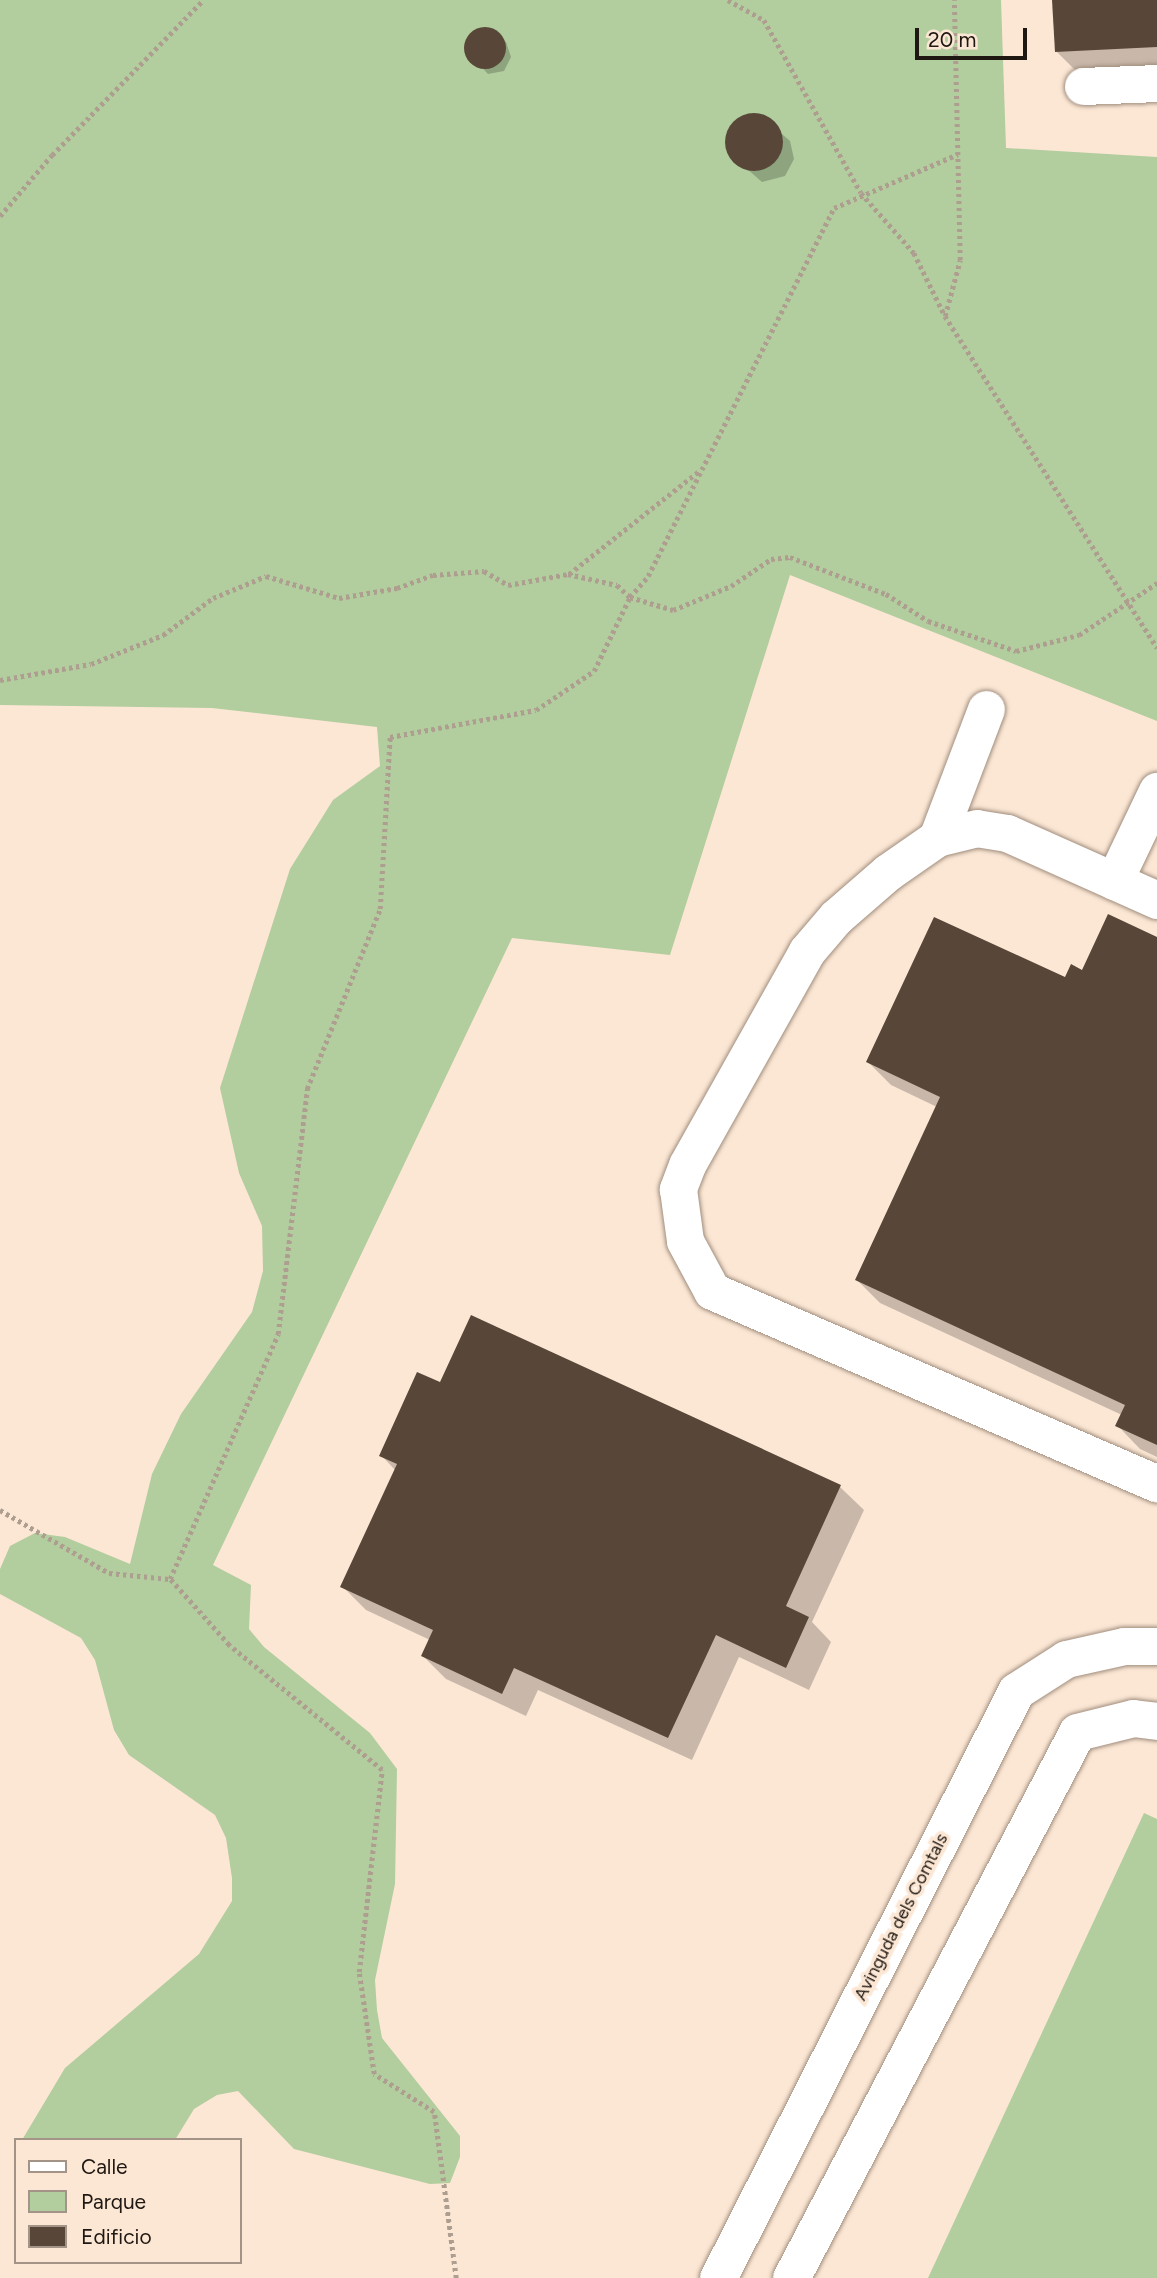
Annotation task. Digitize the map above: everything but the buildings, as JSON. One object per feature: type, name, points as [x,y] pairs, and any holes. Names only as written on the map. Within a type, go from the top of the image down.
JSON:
[{"type":"street","points":[[1083,86],[1157,83]]},
{"type":"street","points":[[937,838],[986,709]]},
{"type":"street","points":[[1114,881],[1157,790]]},
{"type":"street","points":[[1157,900],[1007,834],[977,828],[937,838],[867,890],[807,951],[687,1165],[678,1189],[685,1241],[712,1291],[1157,1484]]},
{"type":"street","name":"Avinguda dels Comtals","points":[[718,2278],[1016,1691],[1066,1659],[1124,1646],[1157,1646]]},
{"type":"street","points":[[791,2278],[1077,1732],[1133,1718],[1157,1721]]},
{"type":"path","points":[[0,216],[52,155],[203,0]]},
{"type":"path","points":[[728,0],[764,20],[861,193],[914,253],[945,316],[1157,648]]},
{"type":"path","points":[[945,316],[960,260],[954,0]]},
{"type":"path","points":[[170,1579],[278,1334],[307,1088],[380,909],[390,737],[536,710],[594,671],[631,597],[648,576],[834,208],[861,193],[958,154]]},
{"type":"path","points":[[568,574],[703,468]]},
{"type":"path","points":[[0,680],[90,664],[163,635],[213,598],[266,576],[339,598],[397,588],[433,575],[484,571],[509,585],[568,574],[617,585],[631,597],[673,610],[731,586],[771,559],[790,557],[886,594],[928,621],[1016,651],[1079,635],[1157,583]]},
{"type":"path","points":[[0,1510],[109,1573],[170,1579],[229,1645],[382,1770],[359,1972],[374,2074],[434,2112],[456,2278]]},
{"type":"green space","points":[[0,0],[1001,0],[1006,148],[1157,157],[1157,721],[790,575],[670,955],[512,938],[213,1565],[251,1585],[249,1629],[264,1647],[370,1733],[397,1769],[395,1884],[375,1980],[377,2010],[382,2038],[460,2136],[460,2157],[450,2183],[430,2184],[294,2149],[238,2091],[217,2095],[194,2109],[176,2138],[23,2138],[65,2068],[199,1954],[232,1901],[232,1878],[226,1838],[215,1815],[129,1755],[114,1730],[95,1660],[81,1638],[0,1594],[0,1569],[10,1546],[35,1533],[65,1537],[130,1564],[152,1474],[181,1414],[252,1312],[263,1271],[262,1226],[239,1173],[220,1088],[290,869],[333,800],[380,766],[377,727],[212,708],[0,705]]},
{"type":"green space","points":[[1144,1813],[1157,1819],[1157,2278],[928,2278]]}]
